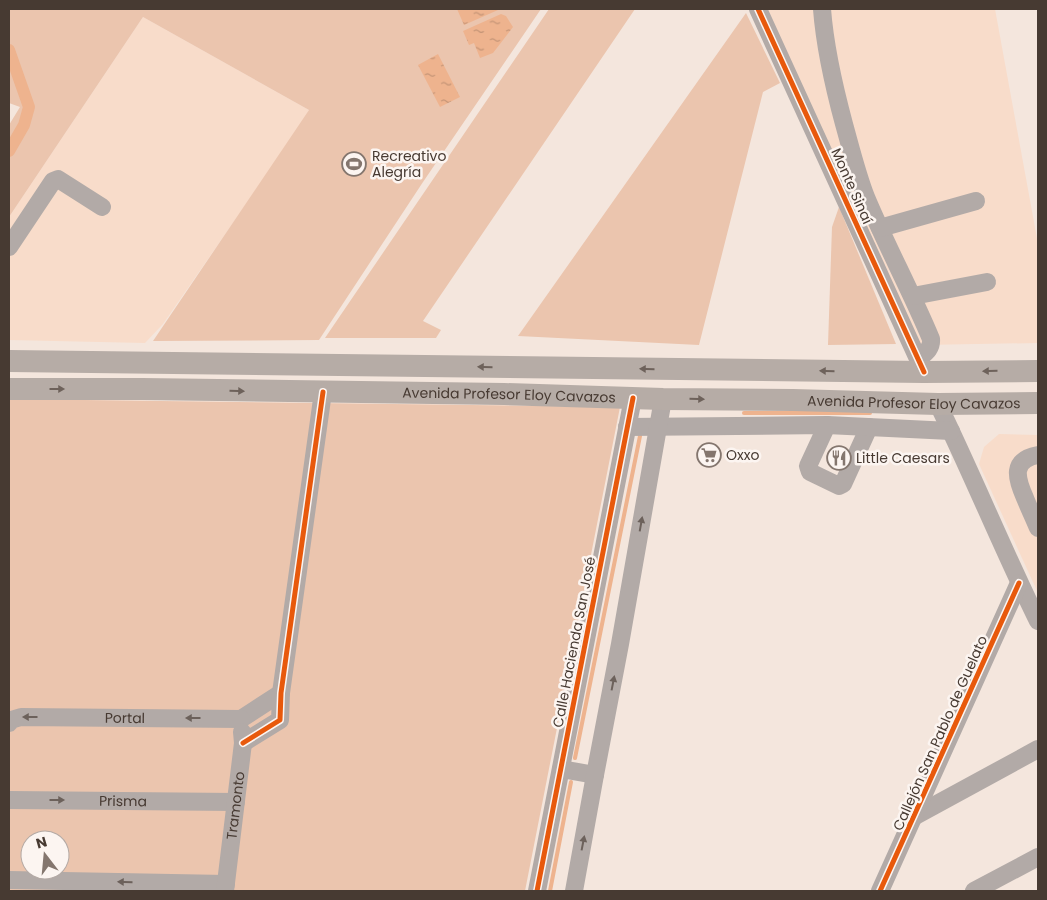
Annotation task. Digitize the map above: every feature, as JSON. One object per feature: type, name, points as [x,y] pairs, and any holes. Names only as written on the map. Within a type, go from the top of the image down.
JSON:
[{"type":"main road","name":"Avenida Profesor Eloy Cavazos","points":[[9,362],[921,365],[1038,371]]},
{"type":"main road","points":[[142,389],[184,380],[188,372],[183,363]]},
{"type":"main road","points":[[206,390],[204,383],[210,374],[247,364]]},
{"type":"main road","name":"Avenida Profesor Eloy Cavazos","points":[[9,389],[504,394],[938,404],[1038,403]]},
{"type":"street","name":"Monte Sinaí","points":[[758,9],[921,365]]},
{"type":"street","points":[[822,9],[828,57],[837,96],[865,194],[932,339],[931,346],[921,365]]},
{"type":"street","points":[[9,247],[53,181],[58,179],[102,207]]},
{"type":"street","points":[[880,228],[976,201]]},
{"type":"street","points":[[913,296],[987,282]]},
{"type":"street","points":[[243,743],[280,720],[281,693],[323,392]]},
{"type":"street","name":"Calle Hacienda San José","points":[[537,891],[633,398]]},
{"type":"street","points":[[574,891],[663,399]]},
{"type":"street","points":[[938,404],[1038,621]]},
{"type":"street","points":[[627,427],[827,425],[951,432]]},
{"type":"street","points":[[827,425],[808,466],[810,472],[839,486],[843,484],[869,427]]},
{"type":"street","points":[[1038,455],[1023,461],[1019,466],[1017,478],[1038,528]]},
{"type":"street","name":"Callejón San Pablo de Guelato","points":[[880,891],[1019,583]]},
{"type":"street","points":[[241,718],[281,693]]},
{"type":"street","name":"Portal","points":[[9,723],[11,720],[21,717],[241,718]]},
{"type":"street","name":"Tramonto","points":[[225,888],[243,743],[241,718]]},
{"type":"street","points":[[915,816],[1038,749]]},
{"type":"street","points":[[561,769],[595,775]]},
{"type":"street","name":"Prisma","points":[[9,800],[236,802]]},
{"type":"street","points":[[974,891],[1038,857]]},
{"type":"street","points":[[9,880],[225,888]]},
{"type":"shaded area","name":"Recreativo Alegría","points":[[9,9],[541,9],[423,182],[319,340],[153,341],[309,110],[143,17],[9,217],[9,125],[20,107],[9,103]]},
{"type":"shaded area","points":[[549,9],[635,9],[423,321],[441,330],[436,338],[325,338]]},
{"type":"shaded area","points":[[765,9],[995,9],[1038,244],[1038,343],[921,345]]},
{"type":"shaded area","points":[[746,13],[780,83],[763,92],[699,345],[518,336]]},
{"type":"shaded area","points":[[143,17],[309,110],[300,126],[163,324],[145,343],[9,340],[9,217]]},
{"type":"shaded area","points":[[839,207],[896,344],[828,345],[832,227]]},
{"type":"shaded area","points":[[9,399],[620,407],[525,891],[9,891]]},
{"type":"shaded area","points":[[999,434],[1038,435],[1038,593],[979,464],[984,447]]},
{"type":"water","points":[[457,9],[497,9],[498,10],[464,25]]},
{"type":"water","points":[[501,14],[506,16],[513,27],[493,53],[480,58],[474,43],[469,45],[463,31]]},
{"type":"water","points":[[438,54],[460,97],[440,107],[418,65]]},
{"type":"waterway","points":[[9,50],[29,107],[24,125],[9,151]]},
{"type":"waterway","points":[[744,413],[870,413]]},
{"type":"waterway","points":[[575,758],[640,436]]},
{"type":"waterway","points":[[550,891],[571,782]]},
{"type":"cycle path","points":[[758,9],[924,372]]},
{"type":"cycle path","points":[[243,743],[280,720],[281,693],[323,392]]},
{"type":"cycle path","points":[[537,891],[633,398]]},
{"type":"cycle path","points":[[880,891],[1019,583]]},
{"type":"place","name":"Recreativo Alegría","points":[[354,164]]},
{"type":"place","name":"Oxxo","points":[[709,455]]},
{"type":"place","name":"Little Caesars","points":[[839,458]]}]
